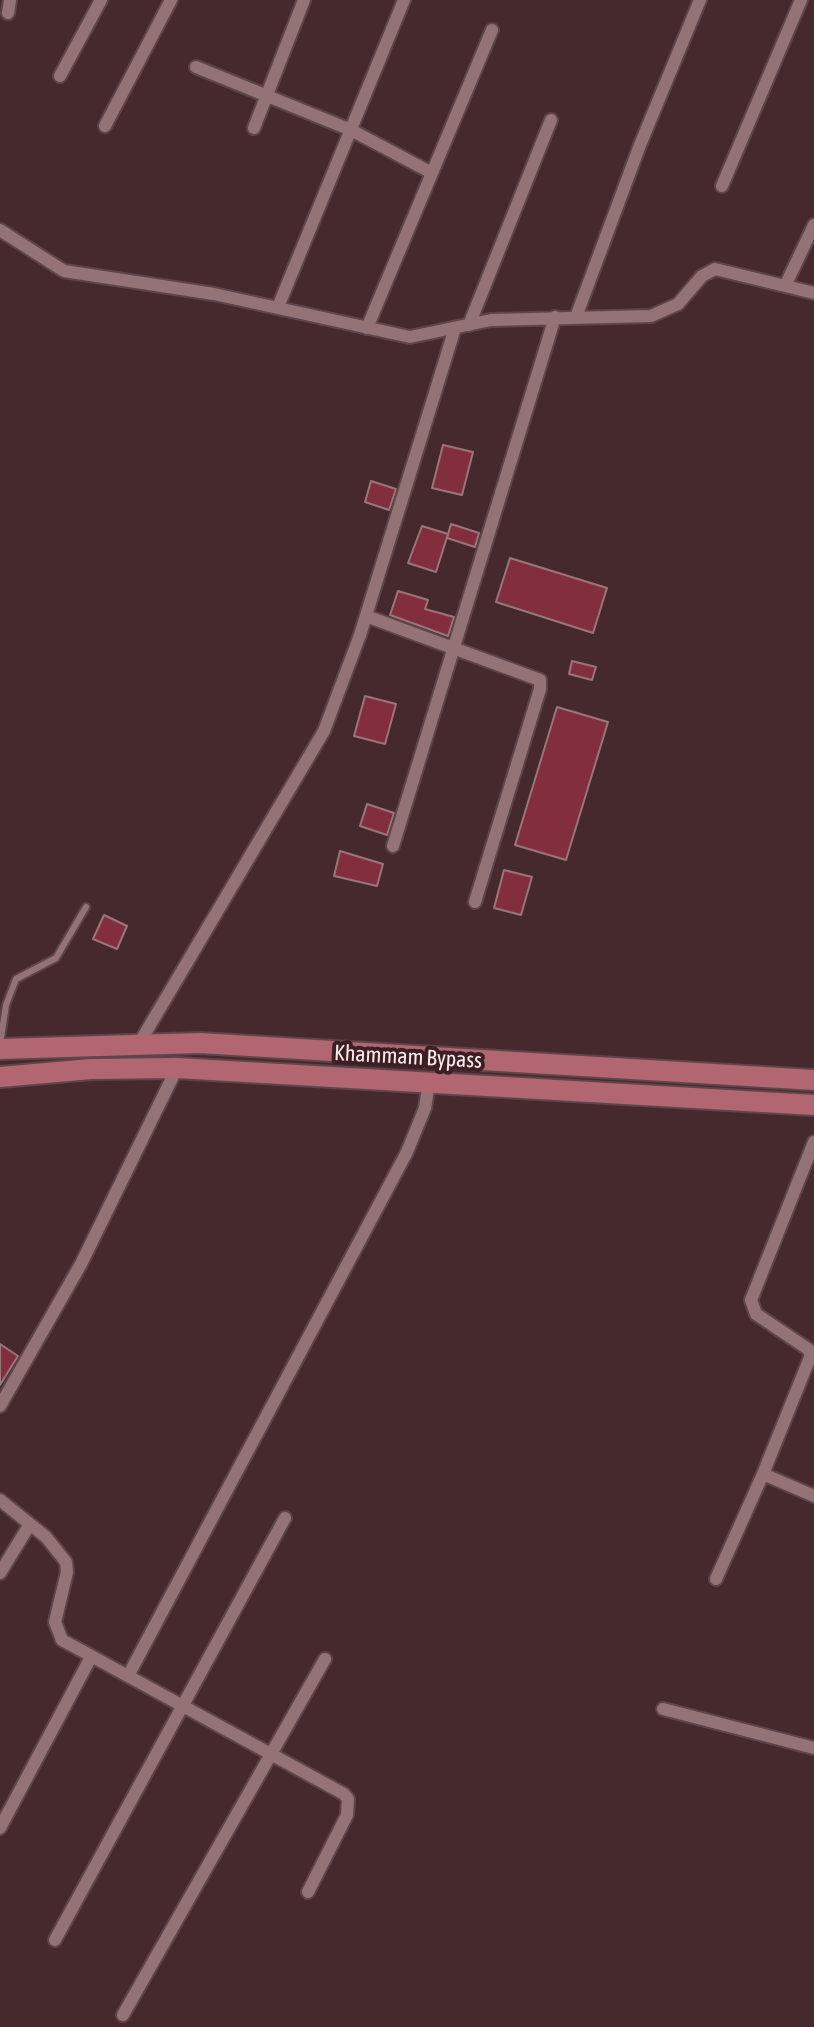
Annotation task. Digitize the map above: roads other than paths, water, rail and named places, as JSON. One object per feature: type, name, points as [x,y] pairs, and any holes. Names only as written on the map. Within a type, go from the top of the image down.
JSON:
[{"type":"highway","name":"Khammam Bypass","points":[[0,1046],[140,1042],[340,1049],[814,1080]]},
{"type":"highway","points":[[340,1049],[340,1076]]},
{"type":"highway","name":"Khammam Bypass","points":[[0,1077],[91,1069],[177,1068],[814,1105]]},
{"type":"street","points":[[60,76],[101,0]]},
{"type":"street","points":[[105,126],[171,0]]},
{"type":"street","points":[[254,128],[304,0]]},
{"type":"street","points":[[278,307],[404,0]]},
{"type":"street","points":[[576,317],[640,145],[700,0]]},
{"type":"street","points":[[722,186],[801,0]]},
{"type":"street","points":[[367,328],[492,30]]},
{"type":"street","points":[[196,67],[351,130],[432,173]]},
{"type":"street","points":[[469,325],[551,120]]},
{"type":"street","points":[[786,284],[814,225]]},
{"type":"street","points":[[0,230],[64,271],[278,307],[410,337],[469,325],[664,312],[678,304],[702,276],[715,269],[814,293]]},
{"type":"street","points":[[393,846],[555,317]]},
{"type":"street","points":[[140,1042],[324,731],[366,616],[455,328]]},
{"type":"street","points":[[366,616],[532,675],[541,685],[475,902]]},
{"type":"street","points":[[0,1406],[81,1264],[177,1068]]},
{"type":"street","points":[[128,1676],[407,1152],[422,1117],[429,1082]]},
{"type":"street","points":[[716,1579],[811,1355],[808,1349],[756,1314],[751,1300],[814,1142]]},
{"type":"street","points":[[763,1474],[814,1496]]},
{"type":"street","points":[[0,1500],[61,1552],[66,1562],[57,1632],[62,1640],[337,1788],[348,1799],[347,1815],[308,1892]]},
{"type":"street","points":[[55,1940],[285,1518]]},
{"type":"street","points":[[0,1573],[30,1524]]},
{"type":"street","points":[[0,1828],[91,1657]]},
{"type":"street","points":[[123,2015],[325,1659]]},
{"type":"street","points":[[663,1709],[814,1748]]},
{"type":"lane","points":[[0,1046],[6,1005],[16,979],[56,958],[86,907]]}]
